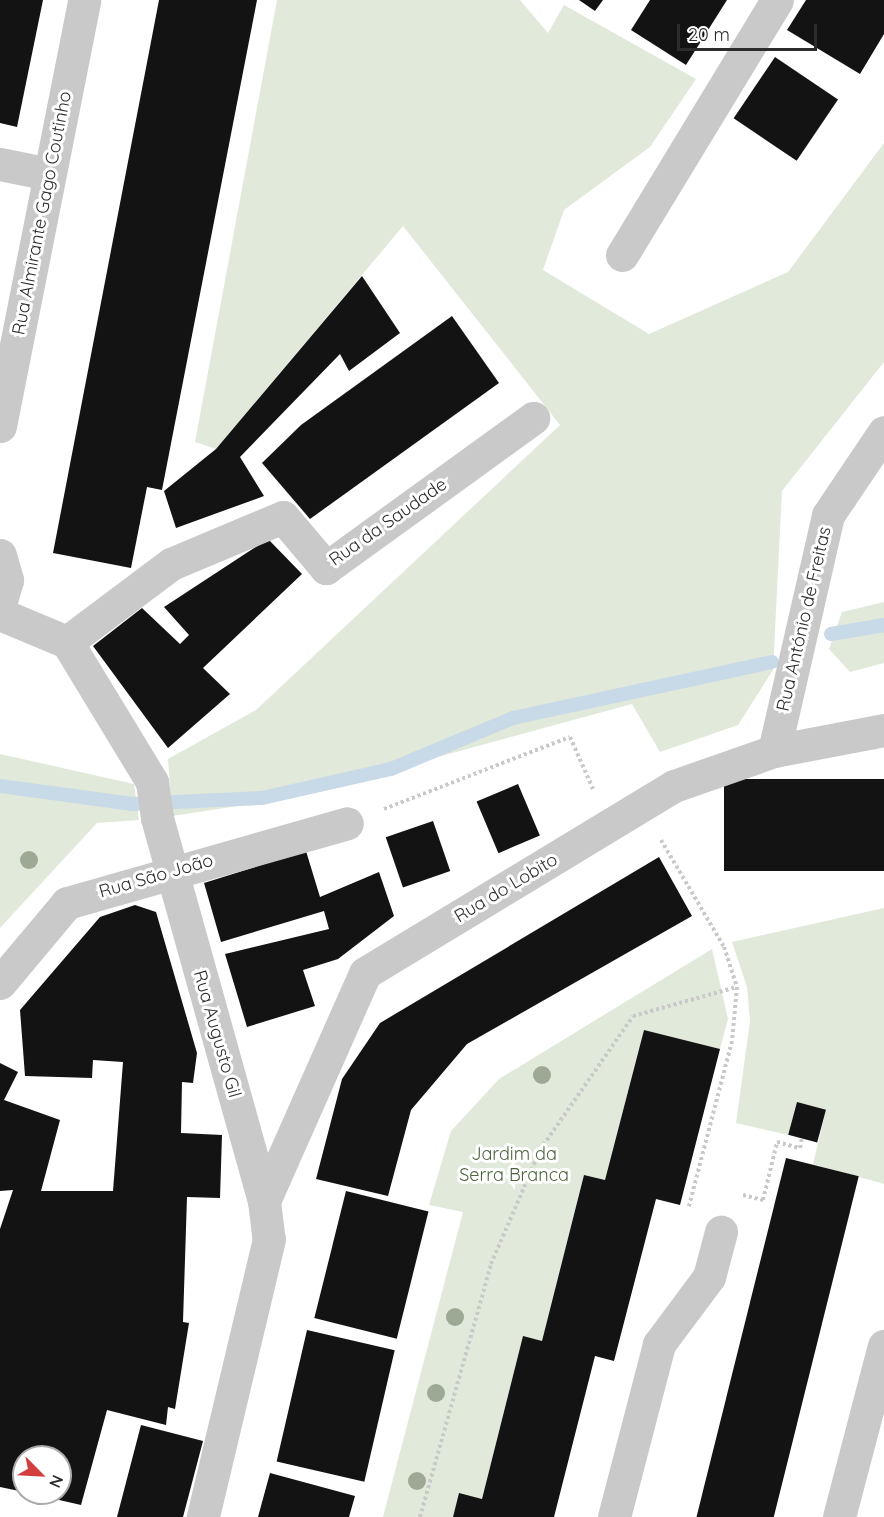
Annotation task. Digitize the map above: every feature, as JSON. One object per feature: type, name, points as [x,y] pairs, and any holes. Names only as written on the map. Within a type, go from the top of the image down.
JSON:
[{"type":"street","name":"Rua Almirante Gago Coutinho","points":[[0,426],[84,0]]},
{"type":"street","points":[[622,255],[777,0]]},
{"type":"street","points":[[0,164],[50,174]]},
{"type":"street","name":"Rua da Saudade","points":[[67,642],[171,564],[283,517],[326,568],[533,418]]},
{"type":"street","name":"Rua António de Freitas","points":[[774,751],[828,515],[884,432]]},
{"type":"street","points":[[0,555],[7,580],[0,605]]},
{"type":"street","points":[[0,614],[67,642]]},
{"type":"street","name":"Rua Augusto Gil","points":[[67,642],[152,782],[157,818],[264,1201],[269,1239],[203,1517]]},
{"type":"street","name":"Rua do Lobito","points":[[264,1201],[365,973],[674,786],[774,751],[884,730]]},
{"type":"street","name":"Rua São João","points":[[0,983],[67,903],[171,870],[347,823]]},
{"type":"street","points":[[614,1517],[660,1344],[710,1277],[721,1232]]},
{"type":"street","points":[[839,1517],[884,1346]]},
{"type":"path","points":[[347,823],[570,737],[609,825]]},
{"type":"path","points":[[641,805],[724,947],[737,987],[732,1041],[684,1223],[721,1232],[731,1192],[763,1200],[777,1142],[800,1148],[802,1138]]},
{"type":"path","points":[[420,1517],[491,1264],[540,1150],[633,1016],[737,987]]},
{"type":"green space","points":[[277,0],[520,0],[548,33],[564,5],[696,79],[650,147],[564,210],[543,270],[649,334],[788,272],[884,143],[884,362],[782,491],[773,670],[738,725],[660,752],[632,704],[284,799],[172,816],[168,759],[256,710],[560,425],[403,226],[216,449],[195,442]]},
{"type":"green space","points":[[884,602],[884,663],[850,672],[829,649],[842,612]]},
{"type":"green space","points":[[0,754],[134,784],[139,820],[97,823],[0,928]]},
{"type":"green space","points":[[884,908],[884,1184],[813,1164],[826,1110],[797,1102],[788,1135],[736,1123],[750,1021],[747,987],[732,942]]},
{"type":"green space","name":"Jardim da Serra Branca","points":[[712,949],[728,1019],[720,1049],[644,1030],[605,1180],[584,1175],[542,1341],[523,1337],[482,1499],[459,1494],[453,1517],[383,1517],[463,1212],[429,1205],[451,1131],[499,1079]]},
{"type":"building","points":[[0,0],[43,0],[17,127],[0,123]]},
{"type":"building","points":[[159,0],[257,0],[162,490],[147,487],[131,568],[53,553]]},
{"type":"building","points":[[579,0],[603,0],[595,11]]},
{"type":"building","points":[[650,0],[727,0],[686,65],[631,30]]},
{"type":"building","points":[[806,0],[884,0],[884,34],[860,74],[787,30]]},
{"type":"building","points":[[775,57],[838,99],[797,161],[734,118]]},
{"type":"building","points":[[362,276],[400,333],[349,371],[340,354],[240,457],[264,496],[176,528],[164,491],[216,449]]},
{"type":"building","points":[[452,316],[499,383],[310,519],[262,463],[301,425]]},
{"type":"building","points":[[268,539],[302,574],[203,668],[230,694],[168,748],[93,646],[142,608],[180,644],[189,635],[164,607]]},
{"type":"building","points":[[724,779],[884,779],[884,871],[724,871]]},
{"type":"building","points":[[518,784],[540,836],[498,853],[477,802]]},
{"type":"building","points":[[433,821],[450,871],[403,887],[386,837]]},
{"type":"building","points":[[306,851],[320,897],[379,872],[394,916],[338,959],[303,970],[315,1006],[247,1027],[225,954],[329,929],[324,911],[221,942],[204,883]]},
{"type":"building","points":[[659,857],[692,916],[467,1044],[411,1110],[388,1196],[316,1179],[342,1079],[380,1023]]},
{"type":"building","points":[[135,905],[156,912],[197,1053],[193,1083],[182,1082],[181,1133],[222,1135],[220,1198],[187,1197],[183,1322],[189,1323],[175,1409],[168,1407],[166,1425],[107,1410],[81,1505],[72,1503],[72,1445],[12,1445],[12,1490],[0,1487],[0,1229],[13,1190],[0,1191],[0,1063],[18,1072],[4,1100],[60,1120],[41,1191],[113,1191],[123,1062],[93,1060],[92,1078],[25,1076],[20,1010],[100,917]]},
{"type":"building","points":[[644,1030],[720,1049],[680,1205],[656,1199],[614,1361],[595,1356],[554,1517],[453,1517],[459,1493],[482,1499],[523,1336],[542,1341],[584,1175],[605,1180]]},
{"type":"building","points":[[797,1102],[826,1110],[817,1143],[788,1135]]},
{"type":"building","points":[[786,1158],[859,1176],[774,1517],[696,1517]]},
{"type":"building","points":[[346,1191],[428,1212],[397,1339],[314,1318]]},
{"type":"building","points":[[307,1330],[395,1350],[364,1482],[277,1462]]},
{"type":"building","points":[[141,1425],[203,1441],[183,1517],[117,1517]]},
{"type":"building","points":[[270,1473],[355,1496],[349,1517],[258,1517]]},
{"type":"waterway","points":[[831,634],[884,625]]},
{"type":"waterway","points":[[0,786],[133,804],[262,798],[391,769],[513,718],[772,662]]}]
